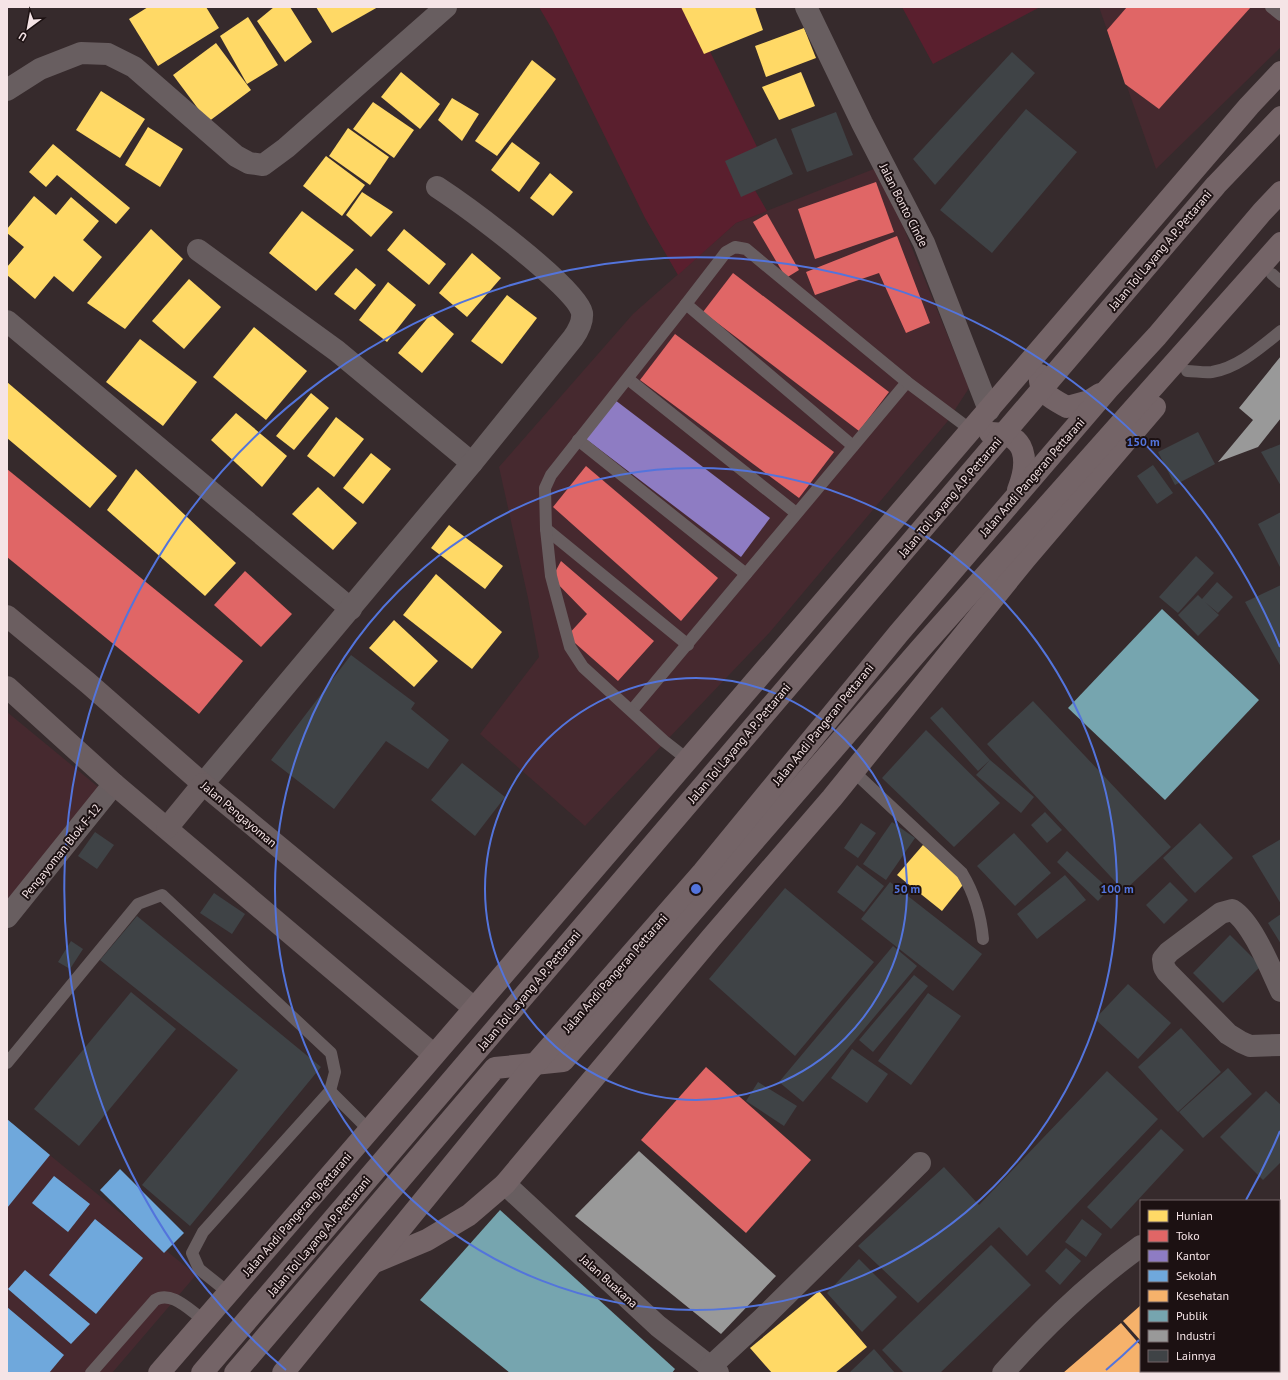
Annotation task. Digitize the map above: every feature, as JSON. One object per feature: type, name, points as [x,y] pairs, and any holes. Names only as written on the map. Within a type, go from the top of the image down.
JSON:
[{"type":"highway","name":"Jalan Andi Pangerang Pettarani","points":[[159,1373],[989,410],[1248,106],[1281,72]]},
{"type":"highway","name":"Jalan Tol Layang A.P. Pettarani","points":[[202,1373],[1216,185],[1281,117]]},
{"type":"highway","name":"Jalan Andi Pangeran Pettarani","points":[[283,1373],[529,1071],[703,872],[836,709],[1016,496],[1281,192]]},
{"type":"highway","name":"Jalan Tol Layang A.P. Pettarani","points":[[235,1373],[495,1068],[563,1061],[920,648],[1281,243]]},
{"type":"highway","name":"Jalan Andi Pangeran Pettarani","points":[[372,1263],[427,1240],[468,1215],[505,1184],[711,938],[853,772],[1026,558],[1187,371],[1278,273]]},
{"type":"highway","points":[[1044,346],[1040,382],[1047,396],[1067,407],[1089,400],[1108,389]]},
{"type":"highway","points":[[965,437],[985,433],[1002,432],[1016,441],[1025,453],[1026,466],[1016,496]]},
{"type":"street","points":[[7,90],[40,69],[81,53],[108,54],[134,67],[236,156],[249,163],[263,165],[286,148],[446,7]]},
{"type":"street","name":"Jalan Bonto Cinde","points":[[806,7],[862,123],[924,244],[989,410]]},
{"type":"street","points":[[167,828],[472,463],[573,338],[580,325],[582,312],[572,297],[534,262],[469,208],[437,187]]},
{"type":"street","points":[[198,250],[337,350],[472,463]]},
{"type":"street","points":[[7,321],[351,609]]},
{"type":"street","name":"Jalan Pengayoman","points":[[7,616],[88,683],[203,784],[474,1008]]},
{"type":"street","points":[[7,687],[114,784],[434,1055]]},
{"type":"street","name":"Pengayoman Blok F-12","points":[[7,917],[114,784]]},
{"type":"street","points":[[1281,991],[1251,932],[1242,919],[1232,910],[1221,913],[1169,952],[1163,959],[1164,967],[1167,972],[1228,1034],[1250,1046],[1281,1045]]},
{"type":"street","points":[[710,1371],[920,1163]]},
{"type":"street","name":"Jalan Buakana","points":[[505,1184],[603,1276],[710,1371]]},
{"type":"street","points":[[1003,1373],[1040,1332],[1091,1284],[1140,1247]]},
{"type":"lane","points":[[1271,7],[1281,15]]},
{"type":"lane","points":[[687,759],[664,741],[632,710],[583,667],[570,647],[551,576],[546,529],[545,488],[550,475],[628,379],[726,252],[735,247],[746,249],[907,382],[965,437]]},
{"type":"lane","points":[[686,304],[853,446]]},
{"type":"lane","points":[[1187,371],[1212,372],[1233,364],[1255,352],[1281,331]]},
{"type":"lane","points":[[628,379],[796,514]]},
{"type":"lane","points":[[632,710],[907,382]]},
{"type":"lane","points":[[578,440],[746,574]]},
{"type":"lane","points":[[546,529],[688,645]]},
{"type":"lane","points":[[853,772],[962,873],[970,887],[984,939]]},
{"type":"lane","points":[[7,1063],[138,904],[162,895],[331,1053],[335,1072],[330,1091],[202,1232],[195,1243],[192,1253],[199,1269],[229,1293]]},
{"type":"lane","points":[[330,1091],[369,1130]]},
{"type":"lane","points":[[91,1373],[159,1297],[165,1296],[173,1298],[204,1320]]},
{"type":"shaded area","points":[[539,7],[688,7],[763,159],[742,168],[767,211],[736,223],[678,275],[645,218],[553,31]]},
{"type":"shaded area","points":[[902,7],[1040,7],[933,64]]},
{"type":"shaded area","points":[[1099,7],[1281,7],[1281,47],[1156,169]]},
{"type":"shaded area","points":[[879,167],[969,388],[947,422],[770,632],[585,826],[480,734],[539,657],[528,598],[499,467],[633,314],[736,223]]},
{"type":"shaded area","points":[[7,712],[103,791],[7,900]]},
{"type":"shaded area","points":[[7,1120],[196,1275],[112,1373],[7,1373]]},
{"type":"building: Hunian","points":[[148,7],[206,7],[219,28],[158,66],[129,19]]},
{"type":"building: Hunian","points":[[274,7],[290,7],[312,42],[285,62],[257,21]]},
{"type":"building: Hunian","points":[[316,7],[378,7],[332,33]]},
{"type":"building: Hunian","points":[[681,7],[755,7],[763,30],[704,54]]},
{"type":"building: Hunian","points":[[248,17],[278,65],[247,84],[220,36]]},
{"type":"building: Hunian","points":[[804,28],[816,58],[766,77],[755,46]]},
{"type":"building: Hunian","points":[[216,43],[251,90],[208,122],[173,75]]},
{"type":"building: Hunian","points":[[532,60],[556,79],[497,156],[475,141]]},
{"type":"building: Hunian","points":[[401,72],[440,104],[420,129],[381,97]]},
{"type":"building: Hunian","points":[[801,72],[815,106],[779,120],[762,87]]},
{"type":"building: Hunian","points":[[101,91],[145,119],[120,158],[76,130]]},
{"type":"building: Hunian","points":[[452,98],[479,114],[462,141],[438,120]]},
{"type":"building: Hunian","points":[[373,102],[414,130],[394,158],[353,129]]},
{"type":"building: Hunian","points":[[148,127],[183,149],[160,187],[125,165]]},
{"type":"building: Hunian","points":[[348,128],[389,157],[370,185],[329,156]]},
{"type":"building: Hunian","points":[[512,142],[540,163],[519,192],[491,170]]},
{"type":"building: Hunian","points":[[53,144],[130,208],[116,224],[57,175],[46,187],[29,172]]},
{"type":"building: Hunian","points":[[326,156],[365,185],[342,216],[303,186]]},
{"type":"building: Hunian","points":[[550,173],[573,192],[553,216],[530,198]]},
{"type":"building: Hunian","points":[[362,192],[393,212],[371,237],[346,215]]},
{"type":"building: Hunian","points":[[34,196],[56,215],[71,197],[99,221],[83,240],[102,257],[73,292],[54,276],[35,299],[7,275],[7,267],[24,247],[7,233],[7,229]]},
{"type":"building: Hunian","points":[[302,211],[354,250],[316,291],[269,253]]},
{"type":"building: Hunian","points":[[151,229],[183,259],[125,329],[87,303]]},
{"type":"building: Hunian","points":[[404,229],[446,264],[429,285],[387,250]]},
{"type":"building: Hunian","points":[[472,253],[501,278],[467,317],[439,293]]},
{"type":"building: Hunian","points":[[356,268],[376,285],[355,310],[334,294]]},
{"type":"building: Hunian","points":[[189,279],[221,307],[184,349],[152,321]]},
{"type":"building: Hunian","points":[[388,282],[416,305],[387,342],[359,320]]},
{"type":"building: Hunian","points":[[507,295],[537,318],[502,364],[471,341]]},
{"type":"building: Hunian","points":[[431,314],[454,334],[422,373],[398,353]]},
{"type":"building: Hunian","points":[[254,327],[307,371],[266,420],[213,377]]},
{"type":"building: Hunian","points":[[140,339],[197,382],[163,426],[106,382]]},
{"type":"building: Hunian","points":[[7,382],[117,476],[90,508],[7,438]]},
{"type":"building: Hunian","points":[[311,393],[329,408],[294,450],[276,436]]},
{"type":"building: Hunian","points":[[236,413],[287,456],[262,487],[211,440]]},
{"type":"building: Hunian","points":[[336,417],[364,439],[334,477],[307,456]]},
{"type":"building: Hunian","points":[[371,453],[391,469],[363,504],[343,488]]},
{"type":"building: Hunian","points":[[136,469],[236,563],[205,596],[107,510]]},
{"type":"building: Hunian","points":[[318,487],[357,523],[333,550],[292,514]]},
{"type":"building: Hunian","points":[[449,525],[503,566],[485,589],[431,548]]},
{"type":"building: Hunian","points":[[436,574],[502,632],[472,669],[403,615]]},
{"type":"building: Hunian","points":[[394,620],[438,661],[414,687],[369,648]]},
{"type":"building: Hunian","points":[[923,845],[966,881],[942,911],[897,875]]},
{"type":"building: Hunian","points":[[819,1291],[867,1347],[835,1373],[772,1373],[750,1348]]},
{"type":"building: Toko","points":[[1127,7],[1251,7],[1159,109],[1125,84],[1107,30]]},
{"type":"building: Toko","points":[[876,182],[894,232],[815,259],[798,209]]},
{"type":"building: Toko","points":[[767,214],[799,270],[786,278],[753,222]]},
{"type":"building: Toko","points":[[897,236],[930,323],[906,333],[879,273],[815,295],[806,272]]},
{"type":"building: Toko","points":[[733,273],[889,392],[859,431],[703,312]]},
{"type":"building: Toko","points":[[675,334],[834,452],[799,498],[640,380]]},
{"type":"building: Toko","points":[[586,466],[718,578],[681,621],[553,507]]},
{"type":"building: Toko","points":[[7,469],[243,661],[199,714],[7,557]]},
{"type":"building: Toko","points":[[561,561],[654,641],[618,681],[567,636],[587,614],[552,578]]},
{"type":"building: Toko","points":[[245,571],[292,614],[261,647],[214,605]]},
{"type":"building: Toko","points":[[706,1067],[811,1160],[746,1233],[641,1140]]},
{"type":"building: Kantor","points":[[615,400],[770,518],[741,557],[586,439]]},
{"type":"building: Sekolah","points":[[7,1119],[50,1155],[7,1208]]},
{"type":"building: Sekolah","points":[[120,1169],[184,1233],[164,1253],[100,1190]]},
{"type":"building: Sekolah","points":[[54,1176],[90,1204],[68,1232],[32,1203]]},
{"type":"building: Sekolah","points":[[95,1219],[143,1258],[96,1314],[49,1275]]},
{"type":"building: Sekolah","points":[[25,1270],[90,1324],[71,1344],[8,1289]]},
{"type":"building: Sekolah","points":[[7,1307],[64,1355],[49,1373],[7,1373]]},
{"type":"building: Kesehatan","points":[[1140,1306],[1140,1340],[1123,1321]]},
{"type":"building: Kesehatan","points":[[1121,1323],[1140,1345],[1140,1372],[1147,1372],[1146,1373],[1063,1373]]},
{"type":"building: Kesehatan","points":[[1208,1372],[1208,1373],[1153,1373]]},
{"type":"building: Publik","points":[[1162,609],[1259,700],[1165,800],[1068,708]]},
{"type":"building: Publik","points":[[500,1210],[675,1369],[672,1373],[510,1373],[420,1300]]},
{"type":"building: Industri","points":[[1281,356],[1281,418],[1258,447],[1218,462],[1253,420],[1239,408]]},
{"type":"building: Industri","points":[[639,1151],[776,1276],[721,1334],[575,1216]]},
{"type":"building: Lainnya","points":[[1012,52],[1035,73],[935,185],[913,159]]},
{"type":"building: Lainnya","points":[[1026,109],[1077,152],[992,253],[940,210]]},
{"type":"building: Lainnya","points":[[836,112],[853,155],[807,172],[791,129]]},
{"type":"building: Lainnya","points":[[776,138],[793,174],[741,197],[725,161]]},
{"type":"building: Lainnya","points":[[1198,432],[1215,464],[1175,485],[1158,452]]},
{"type":"building: Lainnya","points":[[1281,444],[1281,486],[1261,452]]},
{"type":"building: Lainnya","points":[[1153,465],[1173,493],[1157,504],[1137,476]]},
{"type":"building: Lainnya","points":[[1281,512],[1281,569],[1258,524]]},
{"type":"building: Lainnya","points":[[1196,556],[1214,573],[1178,613],[1159,597]]},
{"type":"building: Lainnya","points":[[1217,582],[1233,597],[1218,613],[1205,602],[1219,615],[1198,636],[1178,615],[1198,595],[1202,599]]},
{"type":"building: Lainnya","points":[[1281,585],[1281,667],[1245,602]]},
{"type":"building: Lainnya","points":[[351,655],[415,703],[411,709],[449,740],[428,769],[386,741],[334,809],[271,760]]},
{"type":"building: Lainnya","points":[[1033,701],[1171,847],[1124,891],[987,744]]},
{"type":"building: Lainnya","points":[[942,707],[990,760],[978,771],[930,718]]},
{"type":"building: Lainnya","points":[[926,730],[1000,803],[954,847],[882,778]]},
{"type":"building: Lainnya","points":[[990,760],[1034,797],[1021,813],[976,775]]},
{"type":"building: Lainnya","points":[[462,763],[505,797],[475,836],[431,800]]},
{"type":"building: Lainnya","points":[[1045,812],[1062,830],[1047,843],[1031,825]]},
{"type":"building: Lainnya","points":[[892,822],[915,838],[886,880],[863,864]]},
{"type":"building: Lainnya","points":[[861,823],[876,833],[858,858],[844,848]]},
{"type":"building: Lainnya","points":[[1200,823],[1233,858],[1195,893],[1163,858]]},
{"type":"building: Lainnya","points":[[95,832],[114,845],[97,869],[78,856]]},
{"type":"building: Lainnya","points":[[1014,833],[1051,873],[1015,906],[977,866]]},
{"type":"building: Lainnya","points":[[1281,839],[1281,904],[1252,856]]},
{"type":"building: Lainnya","points":[[1067,851],[1109,889],[1098,901],[1057,862]]},
{"type":"building: Lainnya","points":[[857,865],[884,886],[864,912],[837,892]]},
{"type":"building: Lainnya","points":[[1065,875],[1086,900],[1037,939],[1017,914]]},
{"type":"building: Lainnya","points":[[890,882],[982,954],[953,991],[861,919]]},
{"type":"building: Lainnya","points":[[1170,882],[1188,900],[1164,924],[1146,905]]},
{"type":"building: Lainnya","points":[[785,888],[874,962],[795,1056],[709,979]]},
{"type":"building: Lainnya","points":[[214,893],[245,914],[232,934],[200,913]]},
{"type":"building: Lainnya","points":[[1281,914],[1281,944],[1268,923]]},
{"type":"building: Lainnya","points":[[137,916],[321,1067],[190,1226],[142,1185],[238,1070],[100,960]]},
{"type":"building: Lainnya","points":[[1230,935],[1261,966],[1223,1003],[1193,973]]},
{"type":"building: Lainnya","points":[[71,941],[83,949],[70,969],[58,962]]},
{"type":"building: Lainnya","points":[[893,946],[917,966],[803,1102],[779,1082]]},
{"type":"building: Lainnya","points":[[914,975],[928,986],[873,1052],[859,1040]]},
{"type":"building: Lainnya","points":[[1128,984],[1171,1023],[1138,1059],[1095,1019]]},
{"type":"building: Lainnya","points":[[131,992],[176,1029],[79,1146],[34,1109]]},
{"type":"building: Lainnya","points":[[928,993],[961,1016],[911,1085],[878,1061]]},
{"type":"building: Lainnya","points":[[1181,1028],[1221,1072],[1178,1112],[1138,1067]]},
{"type":"building: Lainnya","points":[[852,1049],[888,1074],[867,1103],[831,1078]]},
{"type":"building: Lainnya","points":[[1228,1068],[1252,1094],[1203,1138],[1179,1112]]},
{"type":"building: Lainnya","points":[[1107,1071],[1158,1119],[1027,1256],[999,1227],[918,1303],[858,1246],[944,1167],[979,1205]]},
{"type":"building: Lainnya","points":[[758,1082],[797,1106],[784,1126],[746,1101]]},
{"type":"building: Lainnya","points":[[1266,1091],[1281,1105],[1281,1162],[1263,1180],[1220,1137]]},
{"type":"building: Lainnya","points":[[1161,1129],[1184,1150],[1111,1229],[1087,1207]]},
{"type":"building: Lainnya","points":[[1082,1219],[1102,1234],[1086,1257],[1065,1242]]},
{"type":"building: Lainnya","points":[[991,1245],[1031,1285],[940,1373],[904,1373],[882,1350]]},
{"type":"building: Lainnya","points":[[1066,1248],[1081,1261],[1060,1285],[1045,1271]]},
{"type":"building: Lainnya","points":[[1281,1255],[1281,1323],[1280,1323]]},
{"type":"building: Lainnya","points":[[859,1259],[897,1297],[862,1332],[827,1293]]},
{"type":"building: Lainnya","points":[[1280,1334],[1281,1373],[1276,1373],[1280,1372]]},
{"type":"building: Lainnya","points":[[874,1349],[895,1373],[849,1373]]}]
